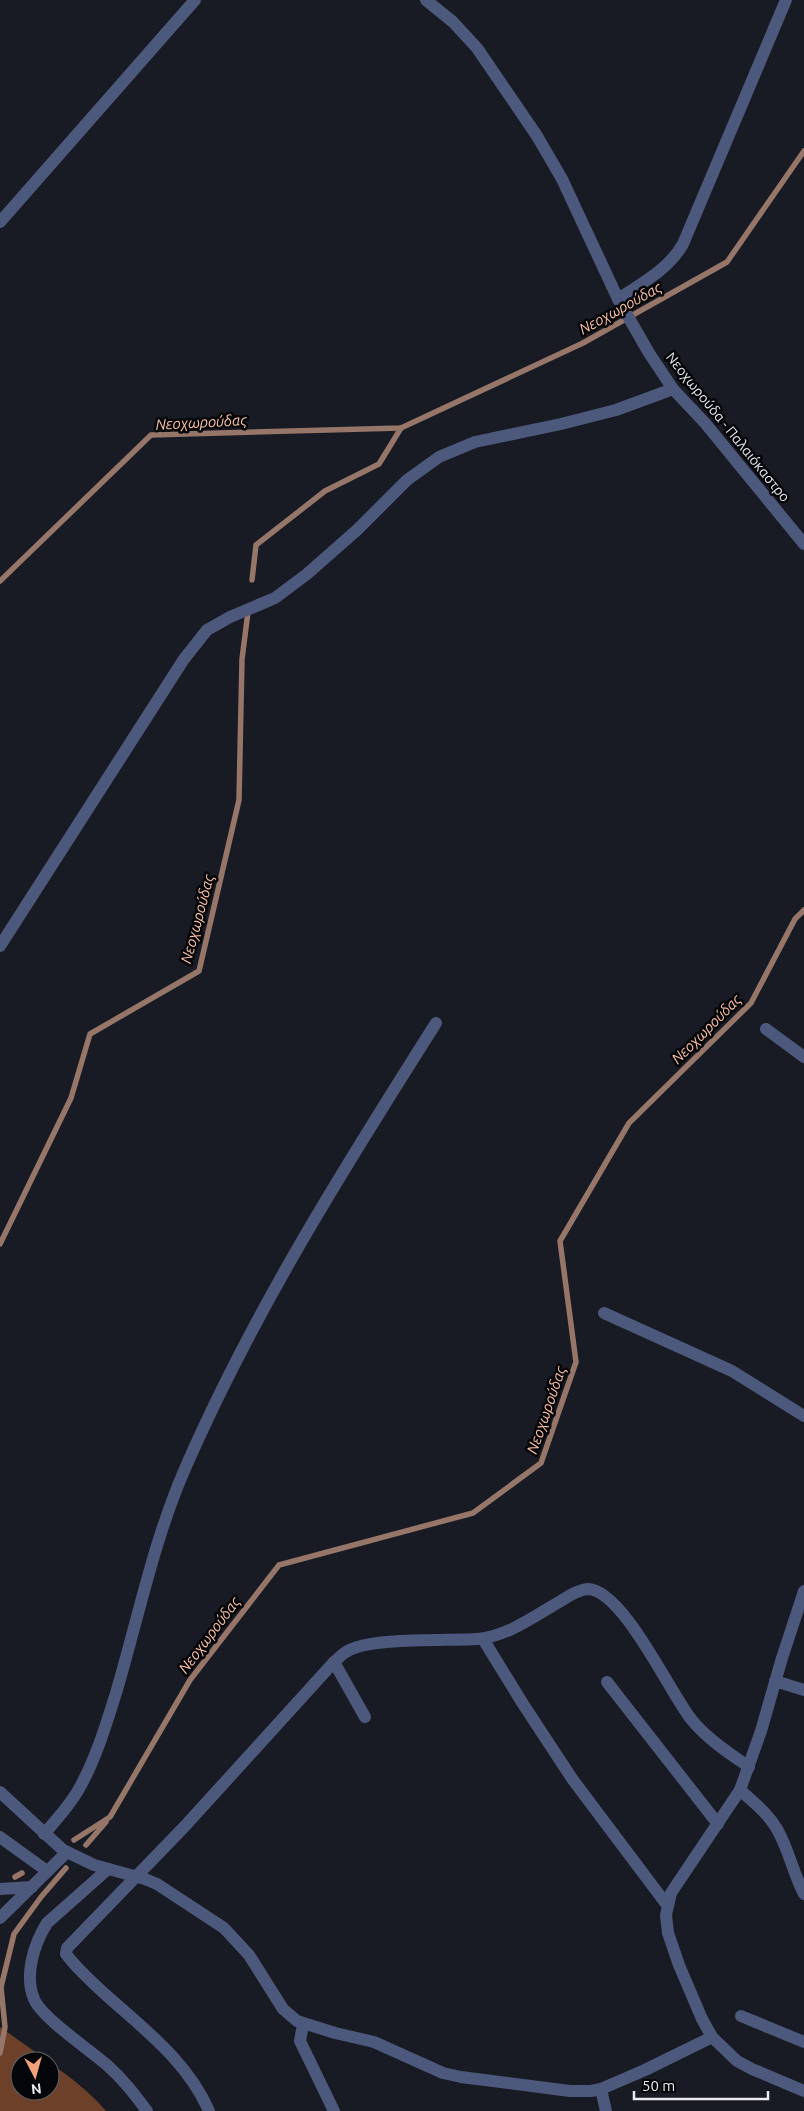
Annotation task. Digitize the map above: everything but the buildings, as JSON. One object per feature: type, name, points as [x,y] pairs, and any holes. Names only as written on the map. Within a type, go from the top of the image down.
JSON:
[{"type":"street","points":[[0,222],[195,0]]},
{"type":"street","name":"Νεοχωρούδα - Παλαιόκαστρο","points":[[426,0],[453,22],[477,48],[537,136],[562,179],[618,299],[649,353],[673,389],[705,423],[804,544]]},
{"type":"street","points":[[618,299],[660,272],[671,262],[683,244],[786,0]]},
{"type":"street","points":[[0,946],[184,659],[207,630],[230,617],[282,594],[357,530],[406,480],[438,457],[475,442],[616,410],[673,389]]},
{"type":"street","points":[[44,1834],[80,1787],[93,1759],[121,1675],[159,1536],[184,1471],[202,1433],[278,1284],[353,1154],[436,1023]]},
{"type":"street","points":[[766,1029],[804,1057]]},
{"type":"street","points":[[604,1313],[732,1371],[804,1416]]},
{"type":"street","points":[[209,2111],[197,2086],[179,2063],[94,1984],[66,1954],[67,1948],[137,1876],[346,1651],[367,1646],[407,1641],[484,1639],[511,1628],[580,1591],[595,1590],[611,1601],[644,1643],[680,1703],[697,1726],[749,1767]]},
{"type":"street","points":[[803,2086],[758,2072],[737,2061],[712,2037],[702,2019],[666,1924],[667,1905],[675,1887],[740,1790],[749,1767],[804,1591]]},
{"type":"street","points":[[484,1639],[523,1704],[573,1780],[667,1905]]},
{"type":"street","points":[[334,1662],[365,1718]]},
{"type":"street","points":[[775,1681],[804,1690]]},
{"type":"street","points":[[607,1682],[718,1824]]},
{"type":"street","points":[[740,1790],[767,1814],[777,1829],[792,1870],[804,1894]]},
{"type":"street","points":[[0,1792],[44,1834],[67,1852],[94,1865],[137,1876],[170,1891],[224,1928],[249,1955],[283,2009],[305,2025],[374,2042],[430,2068],[461,2077],[577,2092],[601,2089],[672,2058],[712,2037]]},
{"type":"street","points":[[0,1837],[47,1871]]},
{"type":"street","points":[[0,1918],[67,1852]]},
{"type":"street","points":[[108,1870],[47,1923],[40,1934],[33,1955],[32,1990],[38,2008],[109,2067],[147,2111]]},
{"type":"street","points":[[0,1889],[32,1887]]},
{"type":"street","points":[[741,2016],[804,2042]]},
{"type":"street","points":[[305,2025],[300,2041],[334,2111]]},
{"type":"street","points":[[601,2089],[606,2111]]},
{"type":"shaded area","points":[[0,2027],[34,2051],[10,2051],[10,2101],[60,2101],[60,2070],[80,2085],[106,2111],[0,2111]]},
{"type":"waterway","name":"Νεοχωρούδας","points":[[0,581],[151,435],[401,428],[583,343],[727,262],[804,151]]},
{"type":"waterway","name":"Νεοχωρούδας","points":[[252,580],[256,545],[325,491],[379,464],[401,428]]},
{"type":"waterway","name":"Νεοχωρούδας","points":[[0,1244],[71,1098],[90,1034],[199,971],[239,800],[242,659],[248,612]]},
{"type":"waterway","name":"Νεοχωρούδας","points":[[74,1840],[110,1817],[190,1680],[279,1565],[473,1513],[541,1463],[576,1362],[560,1241],[629,1123],[751,1003],[795,919],[804,910]]},
{"type":"waterway","points":[[86,1845],[106,1822]]},
{"type":"waterway","points":[[0,2053],[5,2027],[1,1987],[14,1934],[41,1897],[66,1868]]},
{"type":"waterway","name":"Νεοχωρούδας","points":[[15,1877],[22,1873]]}]
